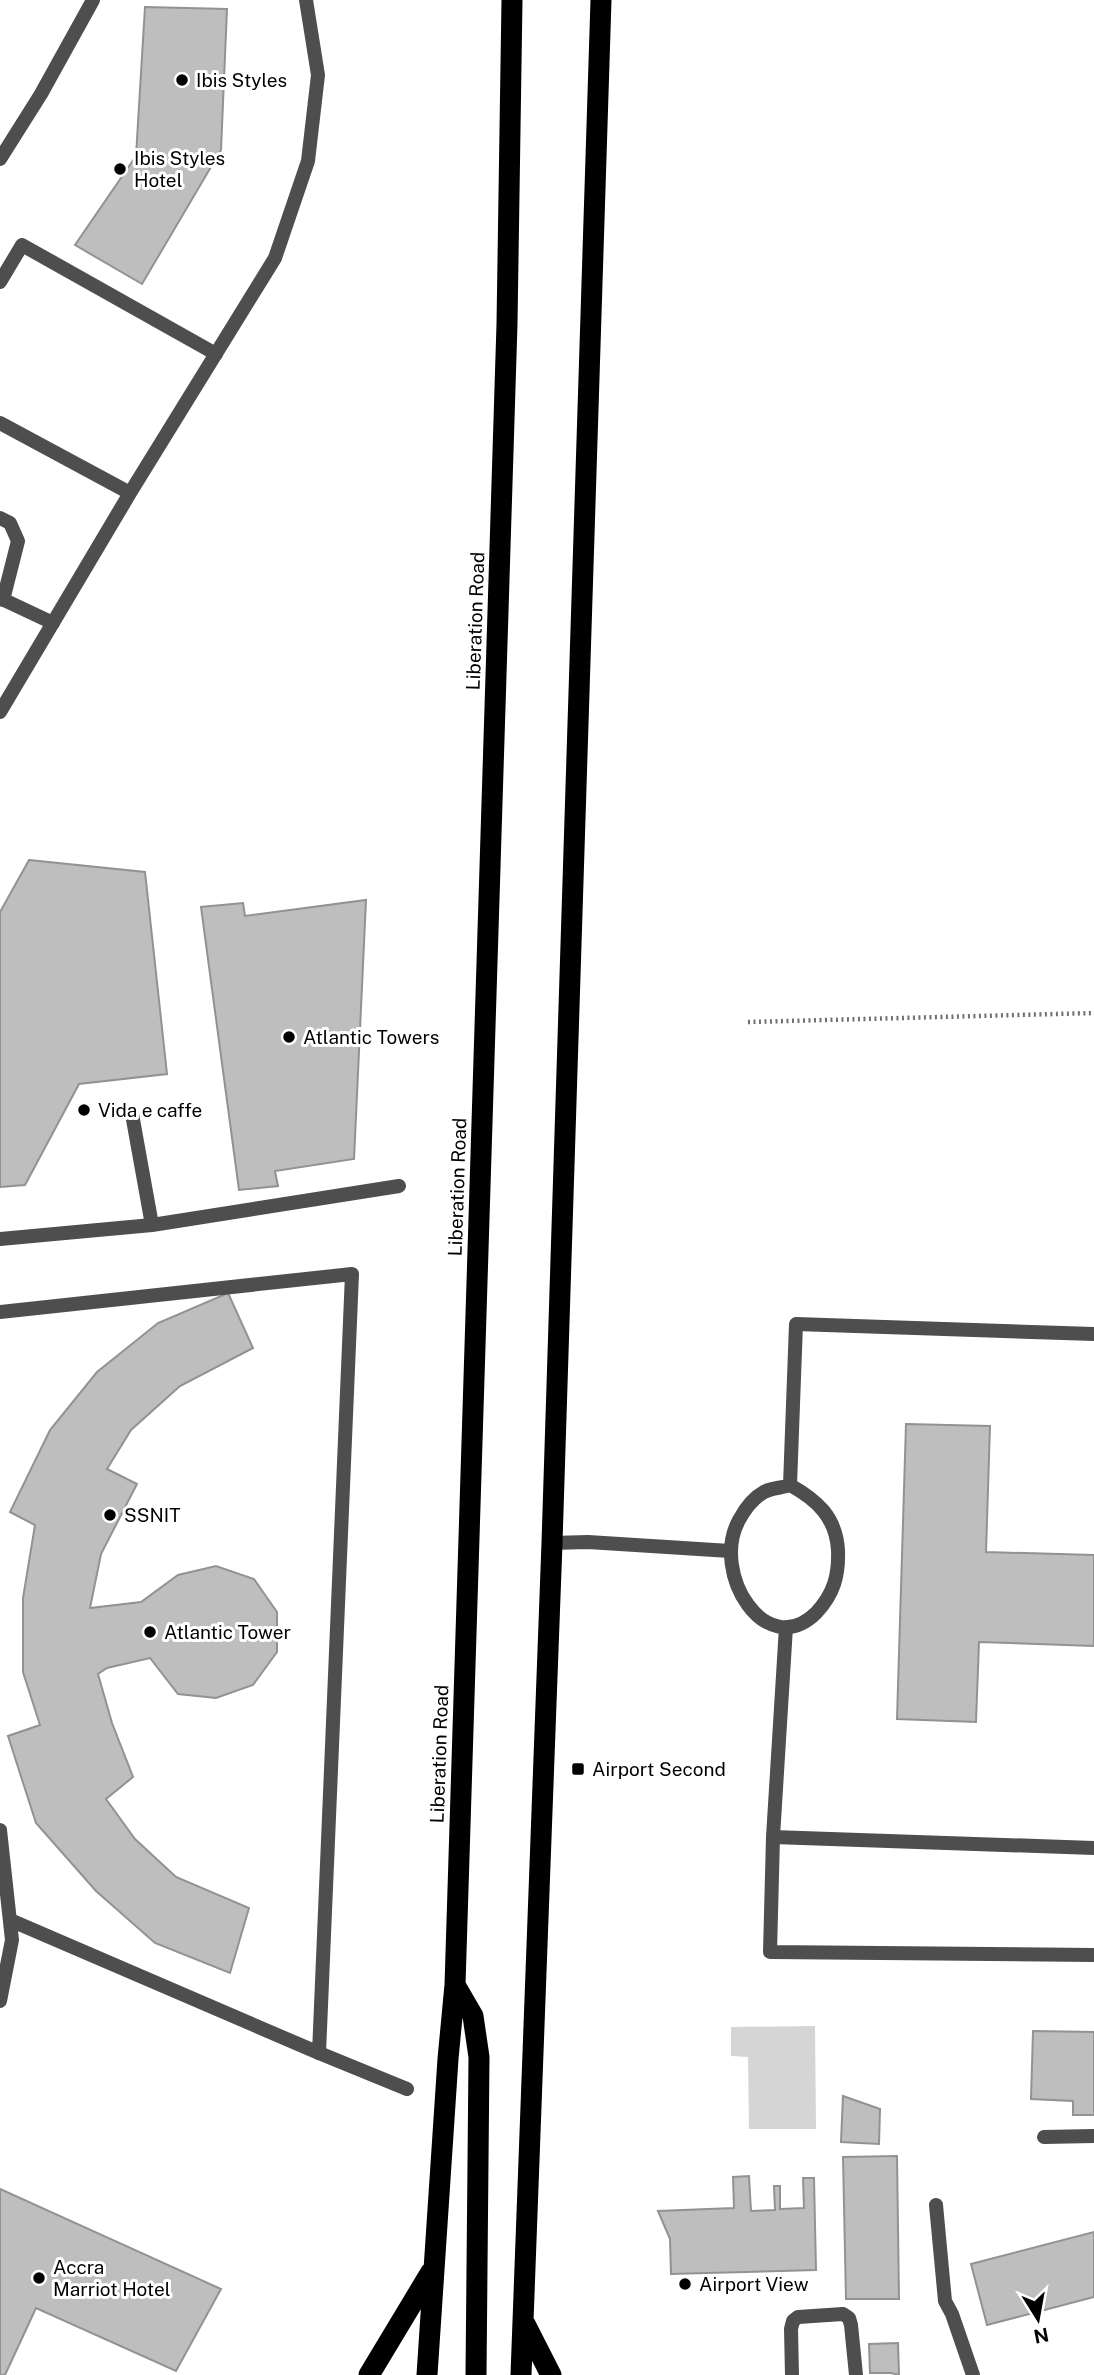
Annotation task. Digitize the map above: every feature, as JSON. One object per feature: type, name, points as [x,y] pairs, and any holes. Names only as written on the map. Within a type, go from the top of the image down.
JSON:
[{"type":"highway","name":"Liberation Road","points":[[427,2375],[455,1984],[507,324],[512,0]]},
{"type":"highway","points":[[522,2375],[552,1543],[601,0]]},
{"type":"highway","points":[[455,1984],[473,2016],[479,2057],[476,2375]]},
{"type":"highway","points":[[369,2375],[434,2267]]},
{"type":"highway","points":[[523,2321],[551,2375]]},
{"type":"street","points":[[0,159],[41,94],[93,0]]},
{"type":"street","points":[[0,712],[130,493],[275,258],[308,161],[318,75],[306,0]]},
{"type":"street","points":[[0,282],[22,245],[216,354]]},
{"type":"street","points":[[0,423],[130,493]]},
{"type":"street","points":[[0,518],[9,523],[18,541],[1,599],[53,623]]},
{"type":"street","points":[[132,1114],[152,1225]]},
{"type":"street","points":[[0,1239],[152,1225],[399,1186]]},
{"type":"street","points":[[0,1312],[352,1274],[319,2053]]},
{"type":"street","points":[[790,1485],[796,1324],[1094,1334]]},
{"type":"street","points":[[790,1485],[811,1496],[829,1516],[837,1536],[838,1571],[827,1601],[809,1620],[786,1627],[764,1622],[744,1601],[733,1580],[730,1551],[733,1531],[745,1508],[764,1492],[790,1485]]},
{"type":"street","points":[[552,1543],[587,1542],[730,1551]]},
{"type":"street","points":[[786,1627],[773,1837],[770,1952],[1094,1955]]},
{"type":"street","points":[[0,1830],[12,1940],[0,2001]]},
{"type":"street","points":[[773,1837],[1094,1848]]},
{"type":"street","points":[[10,1920],[407,2089]]},
{"type":"street","points":[[1044,2137],[1094,2136]]},
{"type":"street","points":[[936,2205],[945,2301],[974,2375]]},
{"type":"street","points":[[792,2375],[793,2321],[799,2317],[843,2314],[849,2318],[851,2325],[856,2375]]},
{"type":"path","points":[[748,1021],[1094,1013]]},
{"type":"shaded area","points":[[815,2026],[816,2129],[749,2129],[748,2057],[731,2056],[731,2027]]},
{"type":"building","name":"Ibis Styles","points":[[145,7],[227,9],[221,150],[142,284],[75,245],[136,156]]},
{"type":"building","points":[[29,860],[145,872],[167,1074],[79,1084],[25,1185],[0,1187],[0,912]]},
{"type":"building","name":"Atlantic Towers","points":[[366,900],[354,1159],[275,1171],[278,1186],[239,1190],[201,907],[243,903],[245,916]]},
{"type":"building","name":"Atlantic Tower","points":[[228,1293],[253,1348],[180,1386],[131,1430],[107,1469],[137,1484],[101,1554],[90,1608],[141,1602],[178,1575],[216,1566],[254,1579],[277,1612],[277,1652],[253,1685],[216,1698],[178,1694],[150,1658],[107,1668],[98,1674],[112,1723],[133,1777],[106,1799],[135,1839],[176,1877],[249,1908],[230,1973],[155,1943],[96,1891],[36,1823],[8,1736],[40,1725],[23,1672],[23,1598],[35,1525],[10,1512],[50,1430],[97,1372],[158,1323]]},
{"type":"building","points":[[906,1424],[990,1426],[986,1552],[1094,1555],[1094,1646],[979,1642],[976,1722],[897,1719]]},
{"type":"building","points":[[1033,2031],[1094,2032],[1094,2115],[1073,2115],[1073,2101],[1031,2099]]},
{"type":"building","points":[[843,2096],[880,2109],[879,2144],[841,2142]]},
{"type":"building","points":[[897,2156],[899,2299],[846,2299],[843,2157]]},
{"type":"building","points":[[749,2176],[751,2211],[775,2210],[774,2186],[780,2186],[780,2209],[804,2208],[803,2178],[814,2178],[816,2270],[671,2274],[670,2239],[658,2211],[734,2208],[733,2177]]},
{"type":"building","points":[[0,2189],[221,2289],[176,2371],[36,2308],[5,2375],[0,2375]]},
{"type":"building","points":[[1094,2232],[1094,2297],[987,2325],[971,2264]]},
{"type":"building","points":[[898,2343],[899,2375],[870,2373],[869,2344]]},
{"type":"place","name":"Ibis Styles","points":[[182,80]]},
{"type":"place","name":"Ibis Styles Hotel","points":[[120,169]]},
{"type":"place","name":"Atlantic Towers","points":[[289,1037]]},
{"type":"place","name":"Vida e caffe","points":[[84,1110]]},
{"type":"place","name":"SSNIT","points":[[110,1515]]},
{"type":"place","name":"Atlantic Tower","points":[[150,1632]]},
{"type":"place","name":"Airport Second","points":[[578,1769]]},
{"type":"place","name":"Accra Marriot Hotel","points":[[39,2278]]},
{"type":"place","name":"Airport View","points":[[685,2284]]}]
